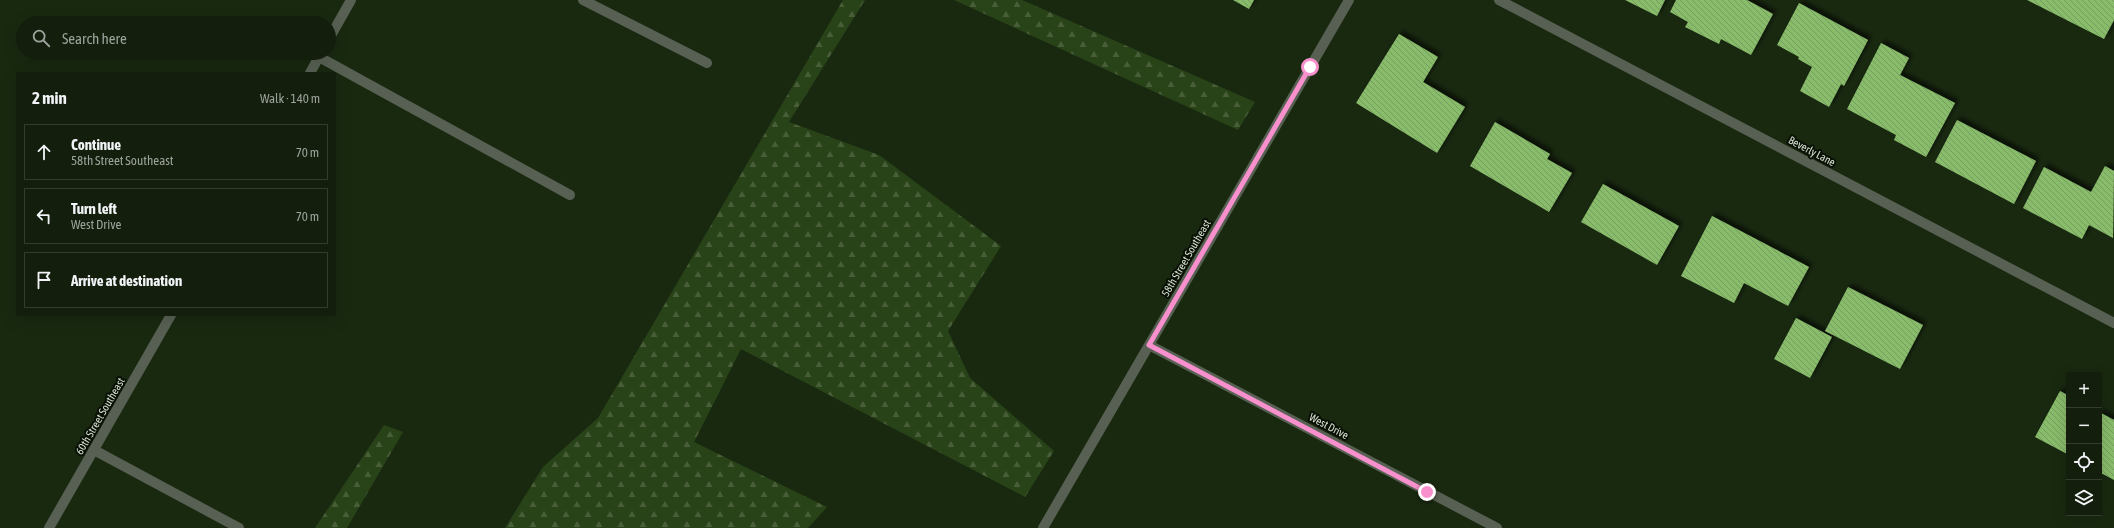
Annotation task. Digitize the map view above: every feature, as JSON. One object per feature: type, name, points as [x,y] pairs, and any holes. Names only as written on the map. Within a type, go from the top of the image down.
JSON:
[{"type":"street","points":[[336,27],[351,0]]},
{"type":"street","points":[[583,0],[707,63]]},
{"type":"street","name":"58th Street Southeast","points":[[1043,528],[1349,0]]},
{"type":"street","name":"Beverly Lane","points":[[1499,0],[2114,323]]},
{"type":"street","points":[[311,72],[317,60]]},
{"type":"street","points":[[329,60],[570,195]]},
{"type":"street","name":"60th Street Southeast","points":[[49,528],[170,316]]},
{"type":"street","name":"West Drive","points":[[1149,345],[1497,528]]},
{"type":"street","points":[[94,450],[239,528]]},
{"type":"green space","points":[[843,0],[865,0],[789,122],[879,155],[1001,246],[948,331],[970,378],[1054,451],[1025,497],[741,349],[694,442],[827,507],[808,528],[505,528],[543,467],[598,418]]},
{"type":"green space","points":[[954,0],[1022,0],[1255,102],[1238,130]]},
{"type":"green space","points":[[384,425],[403,432],[347,528],[315,528]]},
{"type":"building","points":[[1233,0],[1254,0],[1249,9]]},
{"type":"building","points":[[1625,0],[1665,0],[1657,16]]},
{"type":"building","points":[[1676,0],[1747,0],[1773,14],[1751,55],[1721,39],[1719,44],[1685,27],[1688,22],[1670,12]]},
{"type":"building","points":[[2027,0],[2114,0],[2114,20],[2104,39]]},
{"type":"building","points":[[1799,3],[1868,40],[1844,86],[1841,84],[1829,107],[1800,91],[1812,67],[1798,59],[1799,57],[1777,45]]},
{"type":"building","points":[[1399,34],[1438,57],[1423,82],[1465,107],[1437,153],[1356,103]]},
{"type":"building","points":[[1881,43],[1909,58],[1900,75],[1955,103],[1926,157],[1894,140],[1896,135],[1847,109]]},
{"type":"building","points":[[1957,120],[2036,161],[2014,204],[1935,162]]},
{"type":"building","points":[[1495,122],[1550,154],[1547,159],[1572,173],[1549,212],[1470,166]]},
{"type":"building","points":[[2105,166],[2114,171],[2113,238],[2089,225],[2082,239],[2023,208],[2044,167],[2091,192]]},
{"type":"building","points":[[1603,184],[1679,226],[1657,265],[1581,222]]},
{"type":"building","points":[[1712,216],[1809,267],[1788,306],[1744,283],[1734,303],[1681,276]]},
{"type":"building","points":[[1848,287],[1923,325],[1900,369],[1825,331]]},
{"type":"building","points":[[1796,318],[1832,337],[1810,378],[1774,359]]},
{"type":"building","points":[[2060,391],[2066,394],[2066,453],[2035,437]]},
{"type":"building","points":[[2102,414],[2114,420],[2114,480],[2102,474]]},
{"type":"route","points":[[1310,67],[1149,345],[1427,492]]}]
